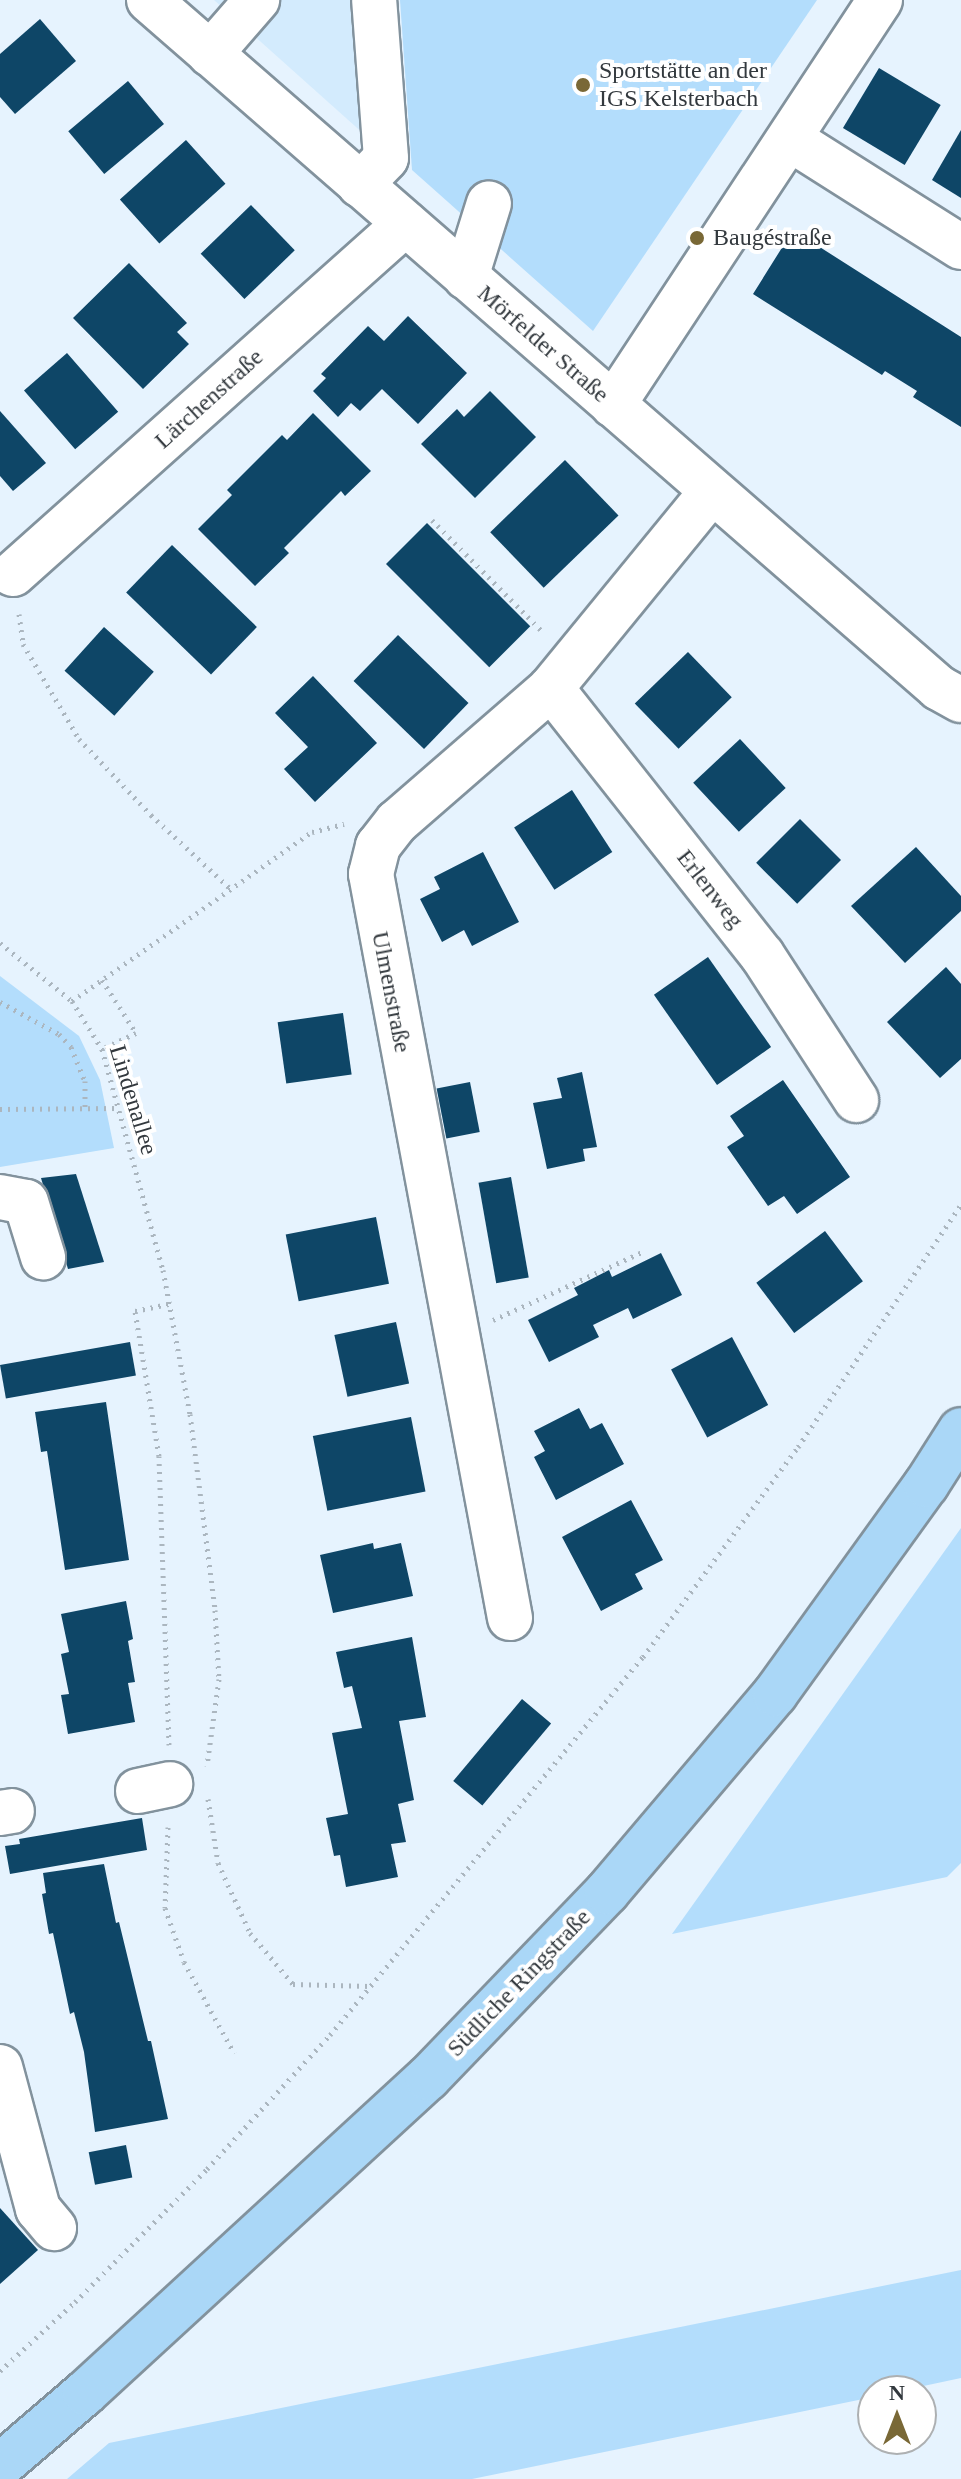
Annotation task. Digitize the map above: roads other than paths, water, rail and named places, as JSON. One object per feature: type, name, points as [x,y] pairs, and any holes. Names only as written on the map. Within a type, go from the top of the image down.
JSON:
[{"type":"main road","name":"Südliche Ringstraße","points":[[0,2466],[85,2393],[428,2078],[607,1892],[775,1694],[926,1485],[961,1430]]},
{"type":"street","name":"Mörfelder Straße","points":[[149,0],[954,704]]},
{"type":"street","points":[[210,54],[257,0]]},
{"type":"street","points":[[360,185],[386,158],[374,0]]},
{"type":"street","points":[[613,405],[880,0]]},
{"type":"street","points":[[790,139],[961,247]]},
{"type":"street","points":[[466,277],[489,203]]},
{"type":"street","name":"Lärchenstraße","points":[[13,574],[405,224]]},
{"type":"street","name":"Ulmenstraße","points":[[510,1618],[371,874],[378,846],[397,822],[562,675],[712,491]]},
{"type":"street","name":"Erlenweg","points":[[562,675],[762,955],[856,1100]]},
{"type":"street","points":[[0,1197],[26,1202],[43,1257]]},
{"type":"street","points":[[0,2067],[38,2209],[54,2228]]},
{"type":"place","name":"Sportstätte an der IGS Kelsterbach","points":[[583,85]]},
{"type":"place","name":"Baugéstraße","points":[[697,238]]}]
